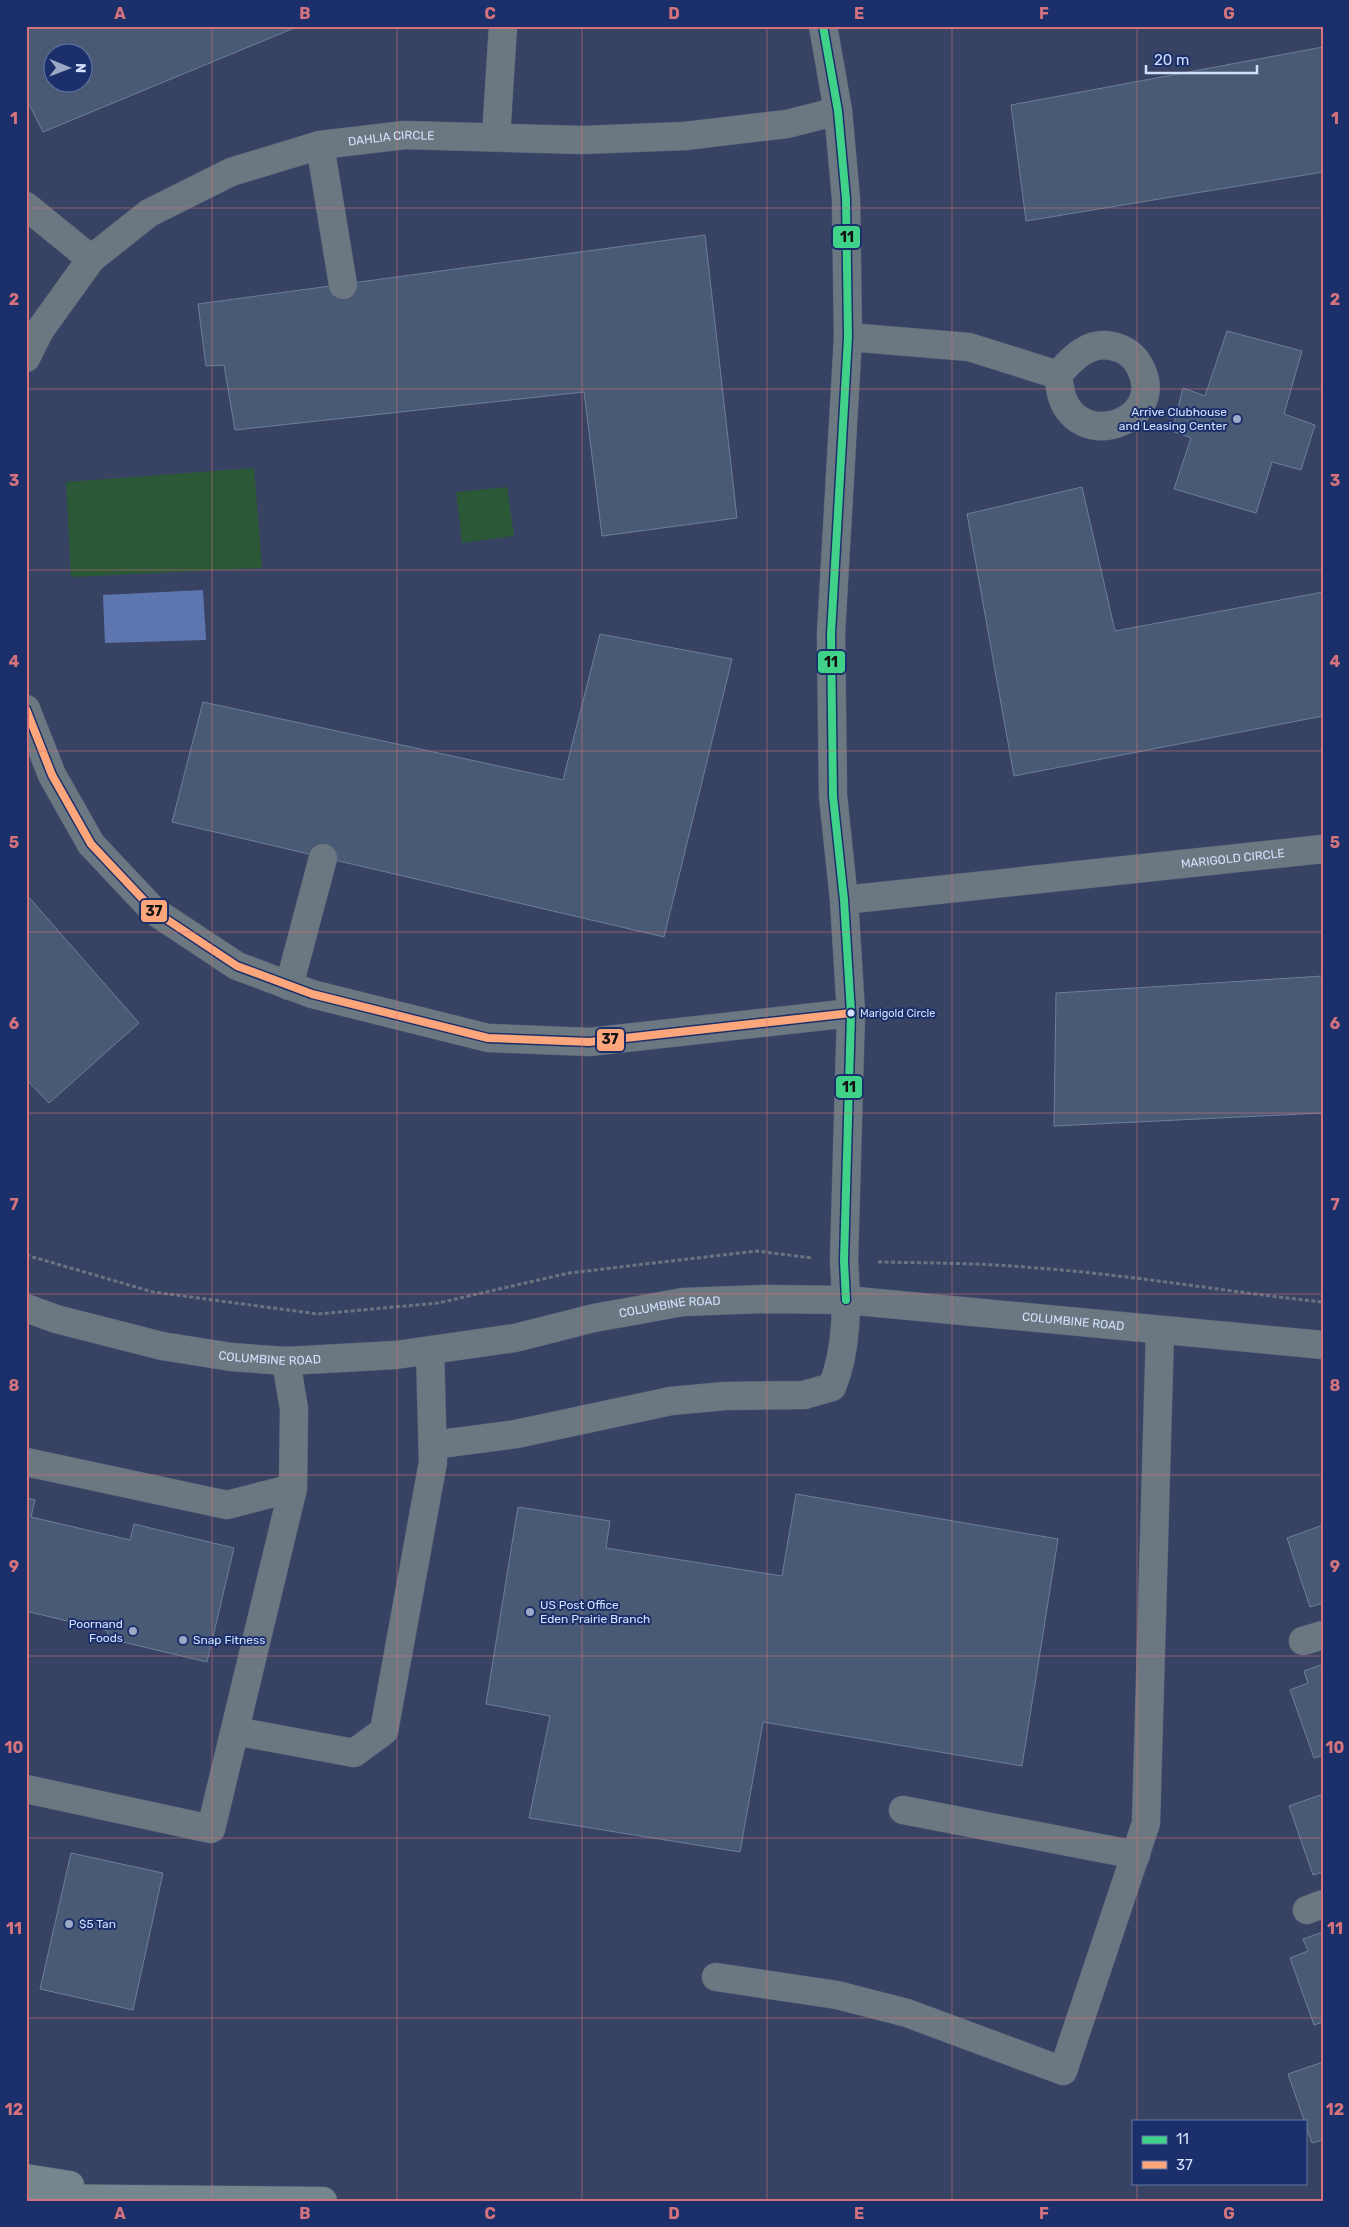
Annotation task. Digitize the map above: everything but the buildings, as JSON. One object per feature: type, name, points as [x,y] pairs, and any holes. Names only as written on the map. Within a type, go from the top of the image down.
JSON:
[{"type":"main road","points":[[26,2178],[158,2199]]},
{"type":"main road","points":[[26,2198],[323,2201]]},
{"type":"street","points":[[496,137],[503,26]]},
{"type":"street","points":[[433,1445],[516,1434],[671,1401],[725,1396],[804,1395],[832,1387],[840,1368],[846,1300],[844,1261],[851,1013],[844,900],[833,796],[831,634],[848,337],[846,199],[838,111],[824,26]]},
{"type":"street","name":"DAHLIA CIRCLE","points":[[26,358],[40,330],[91,259],[149,213],[231,172],[320,145],[406,135],[582,140],[685,136],[787,124],[838,111]]},
{"type":"street","points":[[320,145],[343,285]]},
{"type":"street","points":[[26,206],[91,259]]},
{"type":"street","points":[[848,337],[969,348],[1058,375]]},
{"type":"street","points":[[26,709],[52,774],[91,844],[154,911],[237,966],[289,986],[312,994],[488,1038],[588,1042],[851,1013]]},
{"type":"street","name":"MARIGOLD CIRCLE","points":[[844,900],[1323,849]]},
{"type":"street","points":[[289,986],[323,858]]},
{"type":"street","name":"COLUMBINE ROAD","points":[[26,1308],[56,1319],[162,1346],[231,1357],[286,1361],[396,1355],[430,1351],[515,1338],[594,1318],[683,1302],[846,1300],[1323,1345]]},
{"type":"street","points":[[716,1977],[837,1994],[907,2012],[1064,2071],[1146,1823],[1160,1331]]},
{"type":"street","points":[[235,1731],[354,1753],[384,1731],[433,1462],[430,1351]]},
{"type":"street","points":[[26,1789],[211,1829],[293,1488],[294,1409],[286,1361]]},
{"type":"street","points":[[26,1462],[227,1505],[293,1488]]},
{"type":"street","points":[[903,1810],[1136,1855]]},
{"type":"green space","points":[[254,468],[262,568],[71,577],[66,482]]},
{"type":"green space","points":[[507,487],[514,536],[462,543],[456,492]]},
{"type":"water","points":[[203,590],[206,640],[105,643],[103,595]]},
{"type":"transit line","name":"11","points":[[823,26],[838,111],[846,199],[848,337],[831,634],[833,796],[844,900],[851,1013],[844,1261],[846,1300]]},
{"type":"transit line","name":"37","points":[[26,709],[52,775],[91,844],[154,911],[237,966],[312,994],[488,1038],[589,1042],[851,1013]]},
{"type":"place","name":"Arrive Clubhouse and Leasing Center","points":[[1237,419]]},
{"type":"place","name":"Marigold Circle","points":[[851,1013]]},
{"type":"place","name":"US Post Office Eden Prairie Branch","points":[[530,1612]]},
{"type":"place","name":"Poornand Foods","points":[[133,1631]]},
{"type":"place","name":"Snap Fitness","points":[[183,1640]]},
{"type":"place","name":"$5 Tan","points":[[69,1924]]}]
